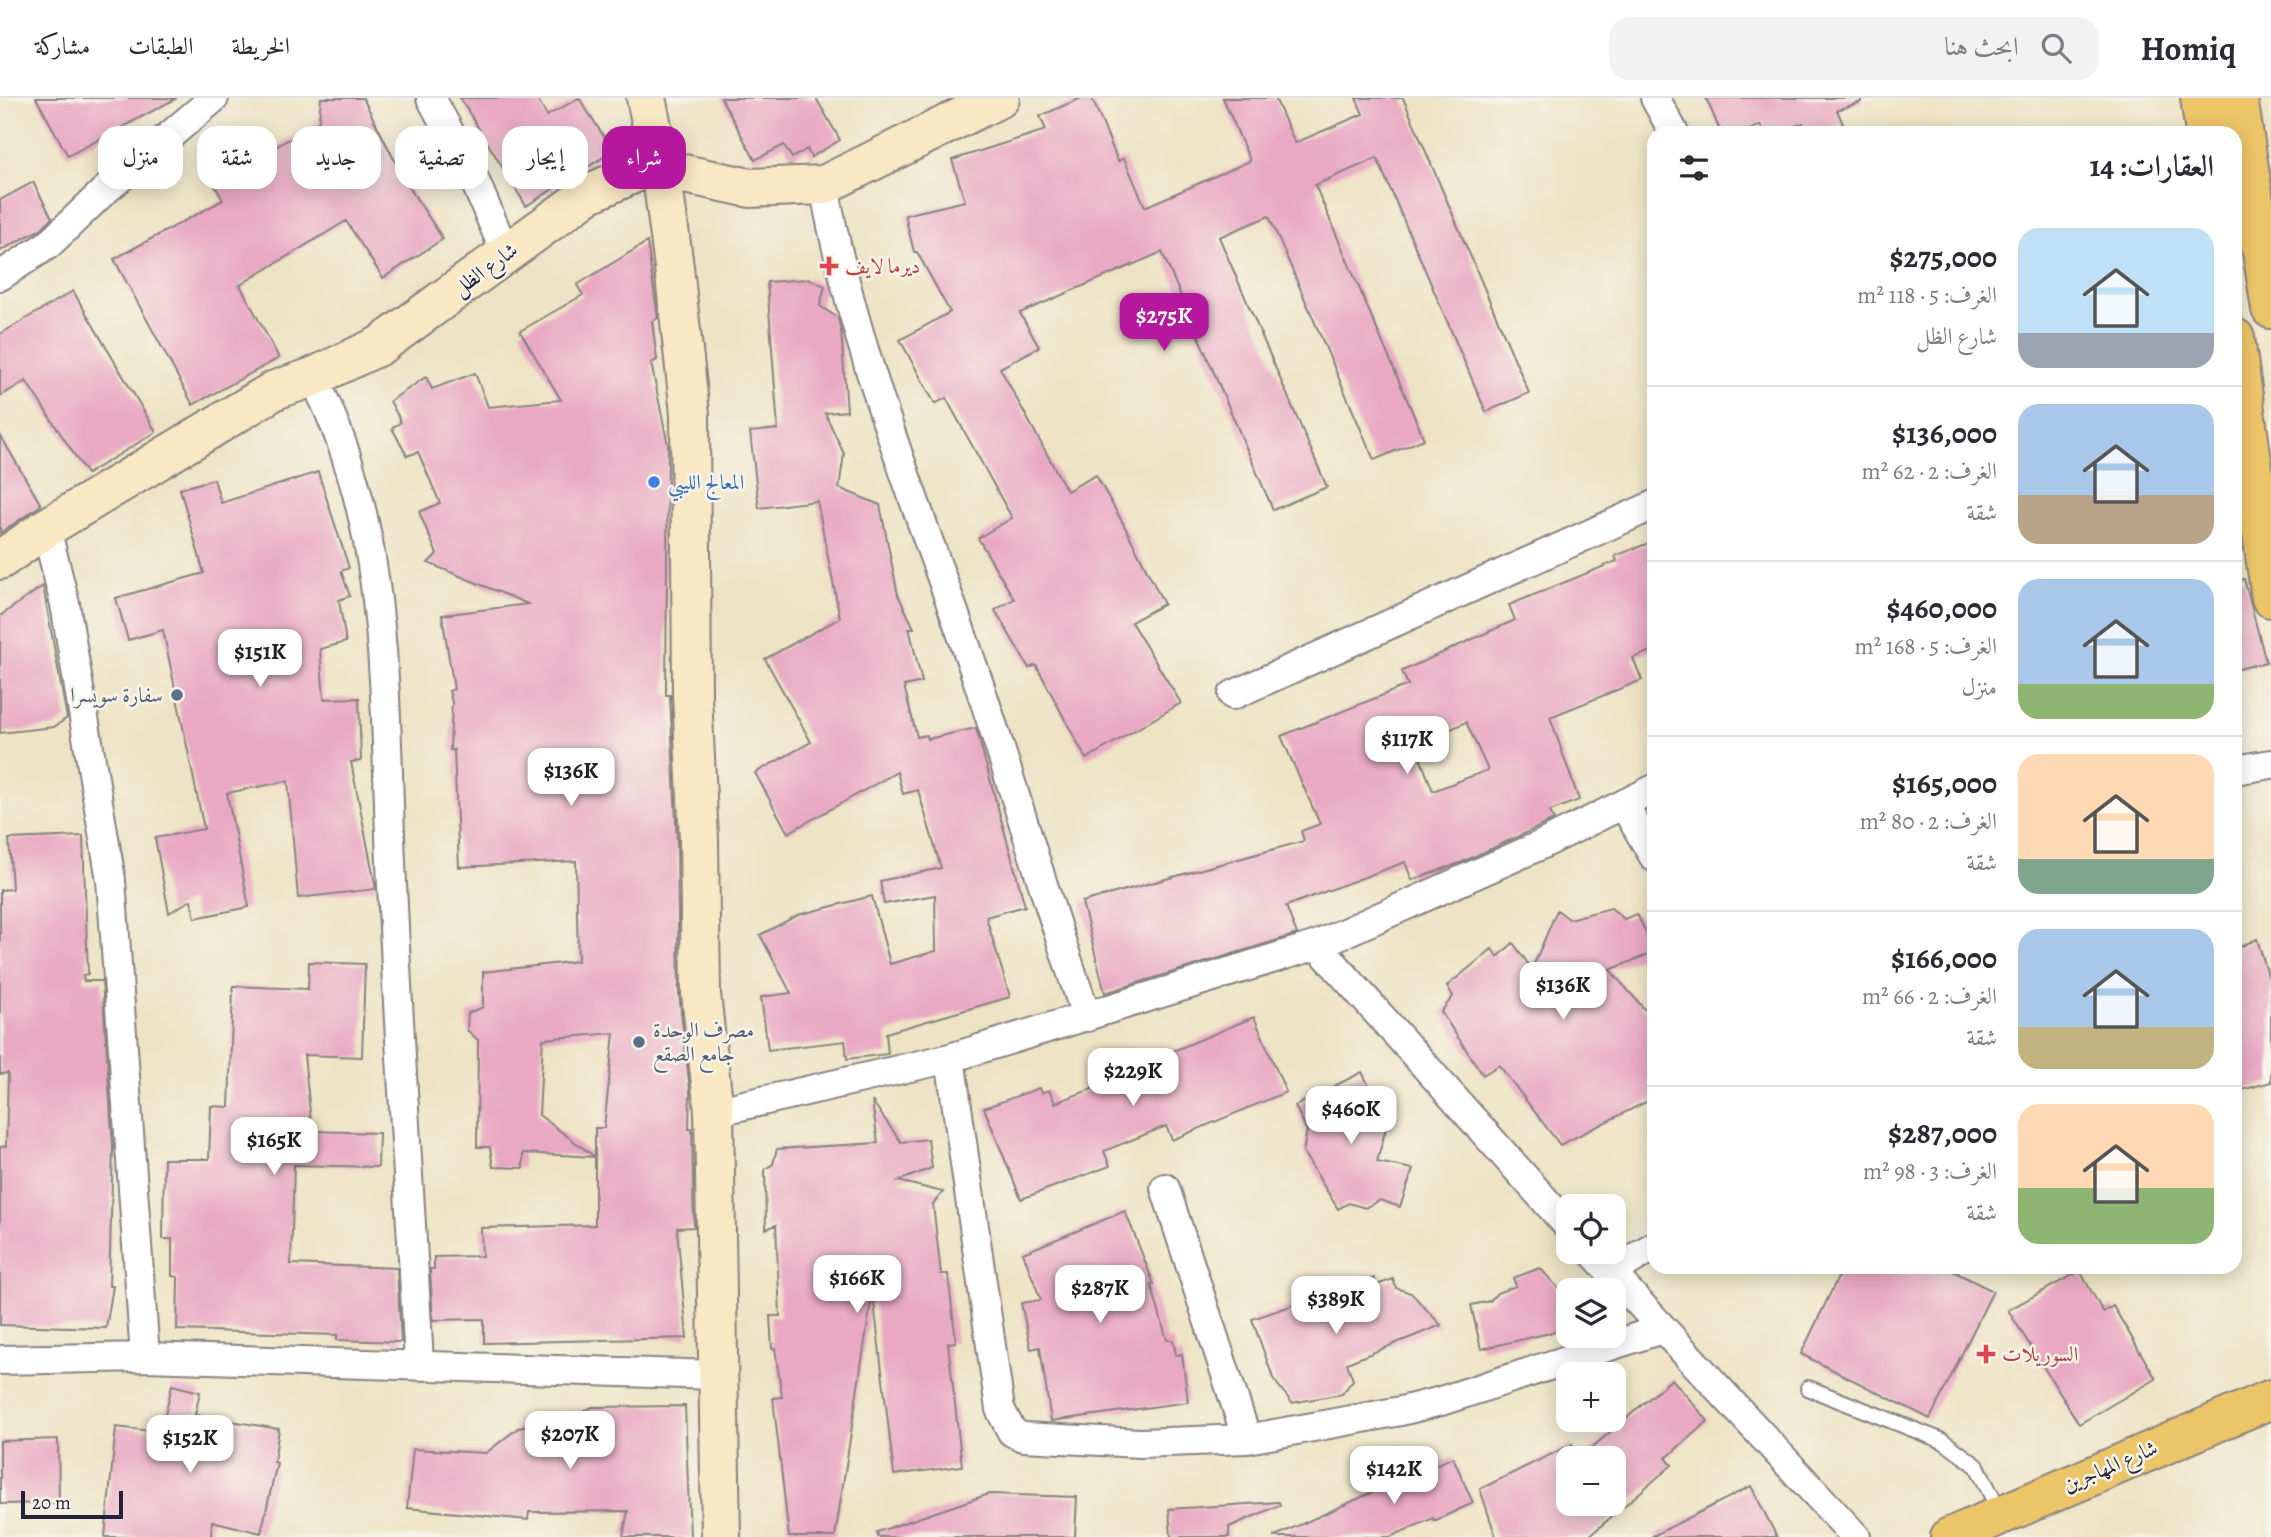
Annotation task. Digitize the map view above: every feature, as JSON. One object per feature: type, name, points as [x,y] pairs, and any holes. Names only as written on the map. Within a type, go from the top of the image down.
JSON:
[{"type":"main road","points":[[646,98],[652,126]]},
{"type":"main road","name":"شارع الظل","points":[[686,174],[750,188],[824,185],[1000,98]]},
{"type":"main road","points":[[2200,98],[2204,126]]},
{"type":"main road","points":[[2238,98],[2271,309]]},
{"type":"main road","name":"شارع الظل","points":[[0,560],[46,528],[275,390],[313,377],[379,346],[505,251],[589,194],[602,188]]},
{"type":"main road","points":[[663,189],[690,414],[692,695],[699,840],[701,994],[714,1112],[721,1537]]},
{"type":"main road","points":[[2242,389],[2271,598]]},
{"type":"main road","name":"شارع المهاجرين","points":[[1950,1537],[2271,1399]]},
{"type":"street","points":[[0,275],[49,244],[102,193],[214,98]]},
{"type":"street","points":[[430,98],[472,174],[505,251]]},
{"type":"street","points":[[1655,98],[1670,126]]},
{"type":"street","points":[[824,185],[832,229],[860,333],[1003,757],[1045,901],[1087,1017]]},
{"type":"street","points":[[313,377],[326,403],[364,512],[375,572],[389,748],[391,862],[419,1363]]},
{"type":"street","points":[[1233,695],[1647,508]]},
{"type":"street","points":[[46,528],[65,604],[111,880],[145,1357]]},
{"type":"street","points":[[2242,769],[2271,764]]},
{"type":"street","points":[[714,1112],[950,1058],[1317,945],[1647,793]]},
{"type":"street","points":[[1624,805],[1647,845]]},
{"type":"street","points":[[1317,945],[1556,1213]]},
{"type":"street","points":[[950,1058],[1000,1409],[1013,1432],[1023,1437],[1140,1443],[1247,1439],[1441,1401],[1662,1329]]},
{"type":"street","points":[[1165,1188],[1247,1439]]},
{"type":"street","points":[[1610,1273],[1647,1250]]},
{"type":"street","points":[[1602,1264],[1856,1537]]},
{"type":"street","points":[[0,1360],[145,1357],[419,1363],[717,1375]]},
{"type":"lane","points":[[1808,1388],[1943,1441],[1977,1466],[2001,1514]]},
{"type":"building","points":[[36,98],[177,98],[124,126],[98,126],[98,140],[68,156]]},
{"type":"building","points":[[321,98],[363,98],[377,126],[311,126],[319,121]]},
{"type":"building","points":[[460,98],[537,98],[547,116],[579,98],[602,134],[602,158],[588,167],[588,126],[502,126],[502,167],[488,144],[488,126],[477,126]]},
{"type":"building","points":[[721,98],[816,98],[840,140],[811,157],[807,149],[792,158],[784,145],[755,160]]},
{"type":"building","points":[[1081,98],[1092,98],[1118,161],[1124,158],[1145,207],[1250,161],[1223,98],[1275,98],[1295,143],[1363,114],[1356,98],[1403,98],[1529,393],[1486,412],[1377,158],[1315,185],[1424,439],[1374,460],[1269,216],[1219,237],[1327,487],[1273,510],[1162,252],[1020,313],[1039,347],[1000,368],[1067,491],[1096,475],[1125,527],[1164,604],[1131,622],[1181,703],[1086,759],[1036,665],[1029,668],[995,610],[1014,599],[978,538],[1012,518],[946,398],[935,404],[900,340],[950,312],[917,252],[914,252],[905,215],[965,201],[952,160],[1046,130],[1040,116]]},
{"type":"building","points":[[1706,98],[1861,98],[1861,102],[1837,110],[1843,124],[1837,126],[1804,126],[1803,123],[1794,126],[1718,126]]},
{"type":"building","points":[[381,134],[395,161],[395,189],[410,189],[443,239],[383,278],[346,221],[240,285],[279,358],[193,405],[114,259],[223,200],[217,189],[277,189],[277,146],[291,138],[291,189],[381,189]]},
{"type":"building","points":[[33,182],[52,218],[41,229],[0,251],[0,200]]},
{"type":"building","points":[[516,189],[553,189],[526,206]]},
{"type":"building","points":[[647,242],[658,318],[652,321],[657,360],[651,363],[668,445],[666,695],[670,695],[677,841],[679,994],[690,1090],[689,1129],[692,1129],[694,1227],[677,1228],[687,1338],[484,1343],[484,1319],[433,1320],[430,1269],[434,1269],[434,1257],[482,1256],[481,1228],[595,1225],[595,1157],[523,1153],[523,1168],[493,1167],[490,1147],[477,1147],[478,1040],[467,1030],[468,1013],[483,1007],[483,972],[578,961],[576,861],[459,867],[454,750],[450,750],[452,702],[449,691],[454,689],[442,615],[528,604],[428,563],[437,554],[419,512],[440,503],[418,452],[407,456],[392,428],[401,422],[390,401],[426,377],[432,389],[475,373],[488,407],[561,400],[520,331],[583,295],[577,285]],"holes":[[[614,1033],[604,1128],[595,1128],[595,1157],[539,1115],[543,1039]]]},
{"type":"building","points":[[809,279],[825,286],[820,306],[838,318],[841,330],[847,411],[825,413],[844,454],[839,488],[880,505],[898,595],[914,628],[909,628],[922,682],[904,686],[917,737],[927,735],[928,739],[976,728],[1025,906],[986,917],[1010,997],[886,1033],[888,1054],[847,1059],[845,1041],[768,1050],[761,997],[791,993],[760,935],[798,915],[872,896],[890,964],[936,951],[935,895],[884,904],[880,881],[941,868],[918,790],[903,794],[897,772],[788,833],[755,773],[811,742],[765,659],[840,618],[817,501],[759,508],[750,432],[778,429],[767,282]]},
{"type":"building","points":[[73,291],[156,432],[87,474],[26,381],[0,396],[0,334]]},
{"type":"building","points":[[0,435],[41,505],[0,533]]},
{"type":"building","points":[[318,472],[349,568],[341,571],[350,596],[339,600],[346,642],[320,649],[324,699],[359,698],[361,761],[351,762],[376,889],[298,898],[288,781],[227,793],[249,907],[195,918],[191,900],[169,913],[155,838],[204,829],[163,630],[128,640],[116,598],[204,573],[180,489],[214,479],[221,503]]},
{"type":"building","points":[[1647,544],[1647,653],[1633,658],[1642,680],[1550,717],[1579,800],[1550,811],[1554,820],[1460,863],[1412,880],[1405,862],[1286,906],[1297,934],[1105,993],[1082,902],[1304,841],[1301,831],[1320,824],[1281,736],[1408,685],[1402,671],[1515,620],[1509,605],[1617,561],[1615,556]],"holes":[[[1466,722],[1488,770],[1433,791],[1415,745]]]},
{"type":"building","points":[[2242,579],[2266,662],[2242,668]]},
{"type":"building","points":[[43,586],[67,718],[54,727],[0,733],[0,616]]},
{"type":"building","points":[[83,836],[88,974],[83,975],[84,981],[102,981],[113,1147],[109,1286],[113,1286],[106,1328],[0,1325],[0,1147],[6,1146],[8,1073],[0,1074],[0,890],[12,889],[9,839]]},
{"type":"building","points":[[1611,908],[1624,919],[1637,914],[1647,935],[1647,955],[1610,970],[1647,1012],[1647,1102],[1560,1145],[1499,1065],[1483,1075],[1441,1012],[1453,996],[1447,986],[1492,949],[1498,957],[1513,943],[1532,969],[1557,910],[1569,919]]},
{"type":"building","points":[[2257,939],[2271,985],[2271,1082],[2242,1090],[2242,946]]},
{"type":"building","points":[[309,962],[365,964],[362,1057],[304,1055],[312,1131],[379,1133],[378,1167],[294,1165],[291,1264],[397,1268],[401,1342],[337,1340],[337,1335],[177,1330],[178,1277],[172,1276],[172,1239],[163,1239],[164,1159],[209,1159],[211,1106],[229,1107],[233,986],[308,989]]},
{"type":"building","points":[[1254,1017],[1286,1092],[1172,1140],[1166,1126],[1104,1151],[1110,1166],[1021,1199],[984,1108],[1039,1088],[1041,1093],[1049,1090],[1055,1103],[1142,1070],[1140,1065]]},
{"type":"building","points":[[1362,1072],[1382,1113],[1389,1116],[1377,1162],[1413,1169],[1400,1207],[1380,1200],[1365,1208],[1349,1203],[1338,1209],[1303,1152],[1307,1130],[1295,1106]]},
{"type":"building","points":[[872,1101],[901,1142],[928,1139],[932,1168],[898,1181],[943,1192],[933,1204],[941,1274],[948,1274],[956,1342],[948,1343],[962,1466],[894,1475],[874,1302],[871,1302],[835,1537],[789,1537],[773,1398],[782,1397],[775,1348],[772,1349],[770,1316],[780,1316],[776,1225],[766,1229],[765,1169],[773,1164],[777,1149],[878,1143]]},
{"type":"building","points":[[1125,1211],[1154,1284],[1151,1284],[1167,1340],[1173,1340],[1176,1355],[1182,1354],[1188,1402],[1051,1421],[1040,1347],[1031,1349],[1021,1303],[1041,1300],[1023,1253]]},
{"type":"building","points":[[1540,1268],[1556,1286],[1556,1332],[1481,1349],[1471,1305],[1490,1301],[1497,1293],[1516,1286],[1513,1278]]},
{"type":"building","points":[[1840,1274],[1959,1274],[1993,1291],[1930,1419],[1801,1354]]},
{"type":"building","points":[[2074,1274],[2082,1274],[2103,1312],[2113,1306],[2156,1379],[2079,1424],[2008,1310]]},
{"type":"building","points":[[1374,1278],[1377,1285],[1393,1279],[1396,1288],[1411,1293],[1441,1325],[1347,1363],[1353,1380],[1342,1394],[1292,1403],[1274,1380],[1252,1319]]},
{"type":"building","points":[[1672,1379],[1708,1421],[1666,1458],[1672,1465],[1626,1504],[1626,1446],[1594,1446],[1610,1432],[1626,1432],[1626,1418]]},
{"type":"building","points":[[172,1385],[200,1392],[195,1415],[279,1429],[274,1462],[277,1463],[261,1533],[212,1521],[211,1537],[105,1537],[116,1427],[161,1432]]},
{"type":"building","points":[[685,1406],[690,1537],[623,1537],[628,1511],[529,1512],[528,1520],[407,1508],[413,1449],[486,1453],[518,1428],[570,1419],[592,1407]]},
{"type":"building","points":[[58,1439],[59,1503],[0,1504],[0,1441]]},
{"type":"building","points":[[1556,1452],[1556,1516],[1612,1516],[1588,1537],[1496,1537],[1480,1489]]},
{"type":"building","points":[[1453,1457],[1473,1503],[1434,1521],[1433,1518],[1390,1537],[1273,1537],[1382,1488],[1379,1482],[1412,1467],[1416,1474]]},
{"type":"building","points":[[1751,1486],[1777,1537],[1651,1537]]},
{"type":"building","points":[[989,1494],[1077,1497],[1075,1537],[878,1537],[877,1532]]},
{"type":"building","points":[[1279,1502],[1280,1505],[1229,1527],[1229,1537],[1171,1537],[1169,1509]]},
{"type":"place","name":"ديرما لايف","points":[[829,266]]},
{"type":"place","name":"المعالج الليبي","points":[[654,482]]},
{"type":"place","name":"سفارة سويسرا","points":[[177,695]]},
{"type":"place","name":"مصرف الوحدة جامع الصقع","points":[[639,1042]]},
{"type":"place","name":"السوريلات","points":[[1986,1354]]}]
